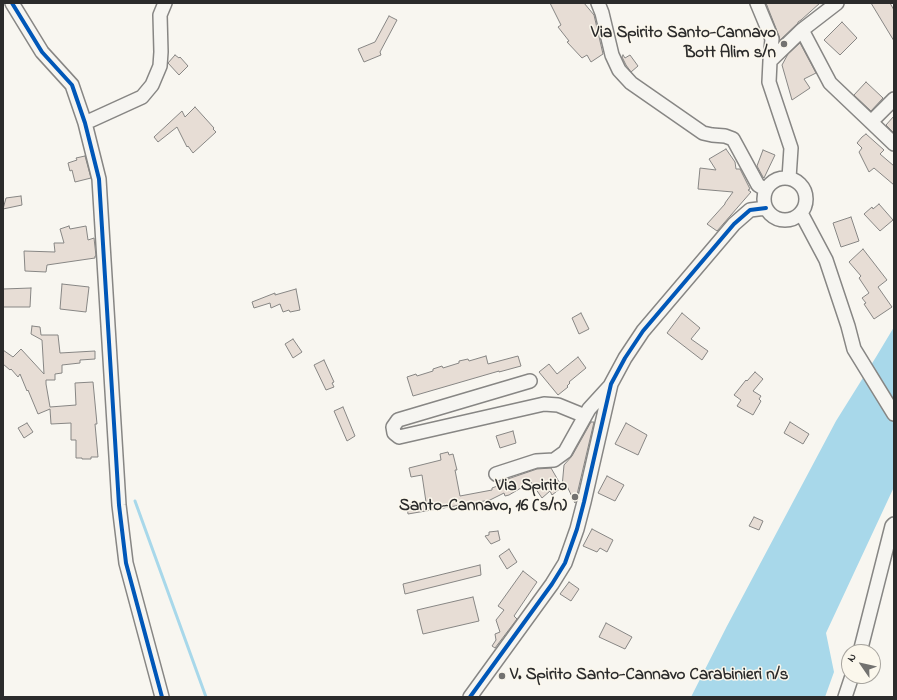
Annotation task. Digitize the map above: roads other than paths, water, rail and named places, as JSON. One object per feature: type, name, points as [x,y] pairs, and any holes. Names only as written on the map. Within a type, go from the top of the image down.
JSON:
[{"type":"street","points":[[12,3],[42,52],[72,85],[86,123],[99,179],[119,505],[126,563],[162,697]]},
{"type":"street","points":[[86,123],[142,97],[152,85],[160,66],[160,15],[166,3]]},
{"type":"street","points":[[598,3],[602,13],[612,55],[619,70],[631,82],[703,133],[725,136],[733,139],[758,185],[766,190]]},
{"type":"street","points":[[757,3],[772,38],[769,82],[791,148],[789,178]]},
{"type":"street","points":[[770,61],[802,30],[837,3]]},
{"type":"street","points":[[802,30],[830,83],[894,144]]},
{"type":"street","points":[[872,122],[894,99]]},
{"type":"street","points":[[780,178],[789,178],[804,188],[806,197],[805,206],[800,213],[792,219],[782,220],[772,216],[766,208],[764,199],[766,190],[772,183],[780,178]]},
{"type":"street","points":[[496,474],[536,461],[554,460],[565,452],[589,409],[611,384],[625,358],[643,331],[734,224],[750,210],[766,208]]},
{"type":"street","points":[[800,213],[826,260],[854,349],[894,414]]},
{"type":"street","points":[[530,381],[398,420],[393,427],[394,433],[399,436],[544,404],[558,405],[585,416]]},
{"type":"street","points":[[470,697],[566,563],[583,509],[611,384]]},
{"type":"street","points":[[862,644],[892,526],[894,524]]},
{"type":"street","points":[[845,697],[849,684]]},
{"type":"water","points":[[894,327],[894,487],[826,633],[834,672],[825,697],[691,697],[836,421]]},
{"type":"waterway","points":[[135,501],[206,697]]},
{"type":"place","name":"Via Spirito Santo-Cannavo Bott Alim s/n","points":[[784,44]]},
{"type":"place","name":"Via Spirito Santo-Cannavo, 16 (s/n)","points":[[575,497]]},
{"type":"place","name":"V. Spirito Santo-Cannavo Carabinieri n/s","points":[[502,676]]}]
